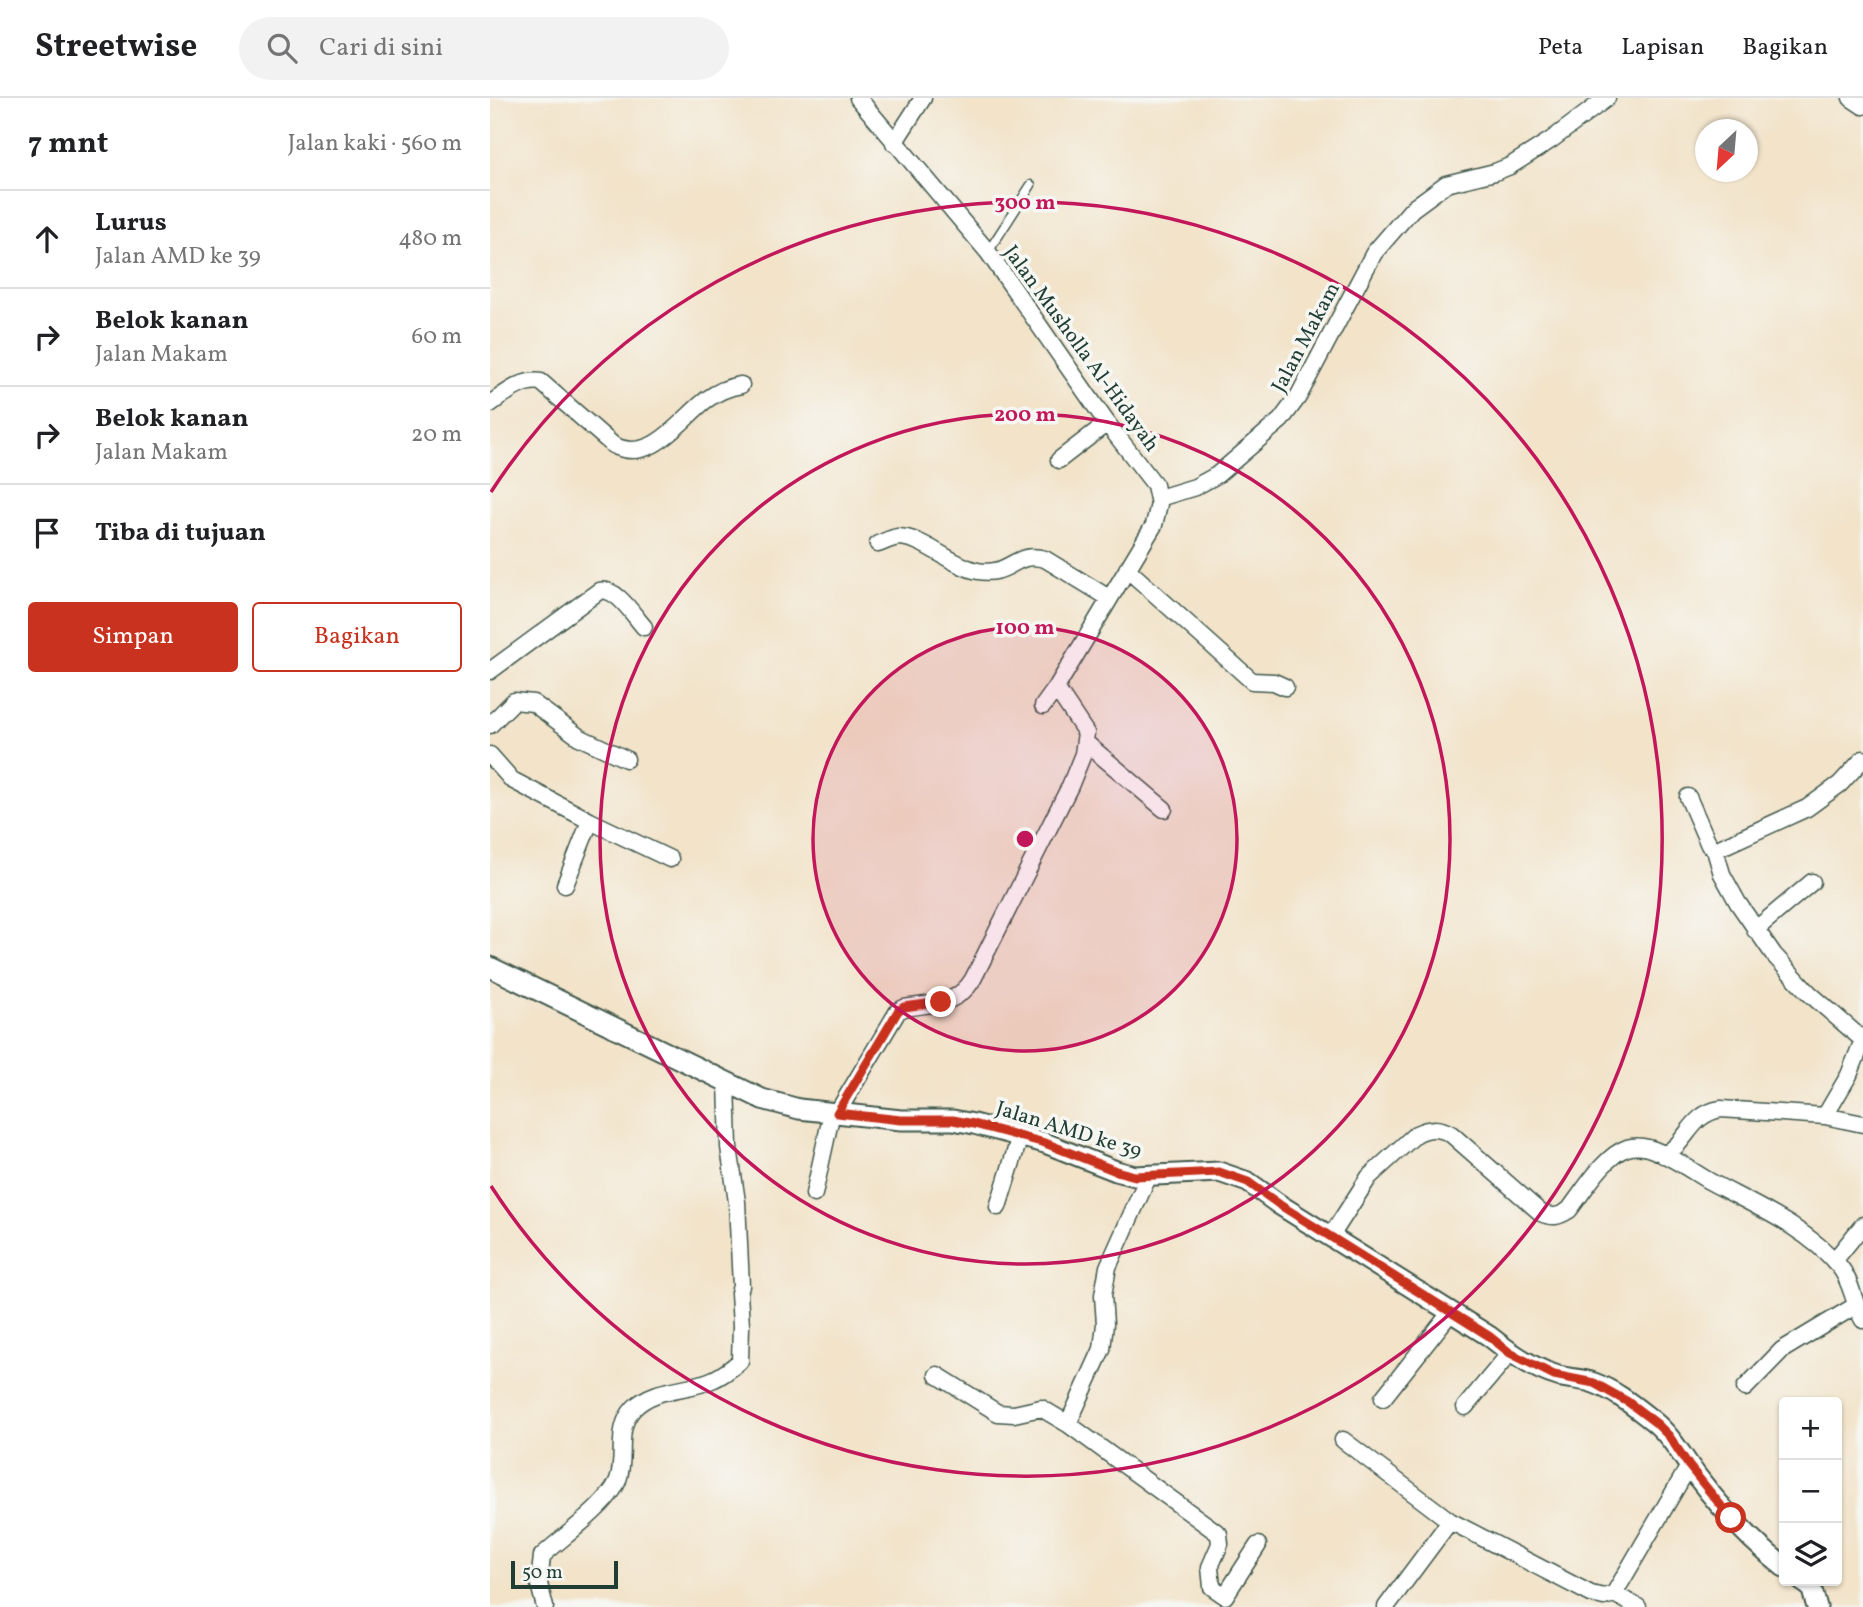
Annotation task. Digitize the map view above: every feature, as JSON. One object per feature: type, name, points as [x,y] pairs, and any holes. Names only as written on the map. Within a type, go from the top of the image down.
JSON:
[{"type":"street","name":"Jalan Musholla Al-Hidayah","points":[[858,98],[988,252],[1107,423],[1154,485],[1159,498]]},
{"type":"street","points":[[894,143],[923,98]]},
{"type":"street","name":"Jalan Makam","points":[[1159,498],[1195,487],[1217,475],[1281,420],[1298,397],[1374,253],[1412,209],[1446,184],[1510,166],[1551,140],[1607,98]]},
{"type":"street","points":[[1851,98],[1863,106]]},
{"type":"street","points":[[490,404],[512,389],[534,381],[541,382],[613,445],[621,449],[637,450],[679,427],[705,401],[727,388],[741,385]]},
{"type":"street","points":[[1059,460],[1107,423]]},
{"type":"street","points":[[1043,706],[1154,525],[1159,498]]},
{"type":"street","points":[[878,544],[894,538],[909,539],[955,563],[987,572],[1004,570],[1021,558],[1036,556],[1109,598]]},
{"type":"street","points":[[1127,569],[1252,681],[1274,682],[1285,687]]},
{"type":"street","points":[[490,671],[599,591],[614,594],[644,627]]},
{"type":"street","points":[[814,1194],[834,1112],[898,1011],[904,1007],[951,1000],[967,989],[1070,786],[1086,743],[1086,733],[1056,688]]},
{"type":"street","points":[[490,725],[514,701],[533,703],[579,737],[626,759]]},
{"type":"street","points":[[1086,743],[1164,809]]},
{"type":"street","points":[[490,755],[512,780],[670,859]]},
{"type":"street","points":[[1715,850],[1807,808],[1840,784],[1863,759]]},
{"type":"street","points":[[1688,797],[1709,845],[1715,850],[1722,874],[1755,930],[1789,973],[1863,1040],[1849,1075],[1825,1116]]},
{"type":"street","points":[[565,885],[590,821]]},
{"type":"street","points":[[1755,930],[1812,882]]},
{"type":"street","name":"Jalan AMD ke 39","points":[[490,967],[762,1099],[784,1107],[901,1120],[953,1120],[1045,1143],[1135,1176],[1219,1172],[1235,1176],[1260,1189],[1280,1205],[1489,1336],[1510,1353],[1554,1375],[1594,1383],[1628,1402],[1669,1436],[1689,1466],[1742,1531],[1779,1563]]},
{"type":"street","points":[[545,1607],[538,1584],[542,1556],[610,1495],[618,1480],[621,1432],[632,1410],[655,1394],[713,1380],[740,1361],[741,1286],[737,1202],[729,1147],[727,1082]]},
{"type":"street","points":[[1663,1155],[1673,1150],[1700,1117],[1711,1111],[1733,1108],[1825,1116],[1863,1124]]},
{"type":"street","points":[[1331,1236],[1369,1177],[1416,1134],[1424,1130],[1435,1128],[1451,1134],[1541,1213],[1551,1217],[1560,1216],[1569,1210],[1610,1158],[1619,1151],[1639,1146],[1663,1155],[1787,1224],[1835,1261],[1848,1280],[1859,1313],[1782,1350],[1745,1388]]},
{"type":"street","points":[[999,1207],[1020,1136]]},
{"type":"street","points":[[1068,1424],[1102,1349],[1105,1324],[1102,1296],[1108,1267],[1149,1175]]},
{"type":"street","points":[[1835,1261],[1863,1225]]},
{"type":"street","points":[[1383,1398],[1451,1312]]},
{"type":"street","points":[[1465,1407],[1510,1353]]},
{"type":"street","points":[[937,1375],[998,1413],[1014,1414],[1041,1408],[1068,1424],[1219,1534],[1220,1544],[1210,1572],[1212,1587],[1225,1596],[1258,1545]]},
{"type":"street","points":[[1343,1440],[1450,1521],[1591,1594],[1604,1597],[1614,1594],[1689,1466]]},
{"type":"street","points":[[1387,1607],[1450,1521]]},
{"type":"street","points":[[1810,1586],[1817,1607]]},
{"type":"street","points":[[1614,1594],[1638,1607]]},
{"type":"lane","points":[[988,252],[1031,185]]},
{"type":"route","points":[[941,1002],[904,1007],[898,1011],[837,1113],[901,1120],[953,1120],[974,1124],[1045,1143],[1135,1176],[1219,1172],[1235,1176],[1260,1189],[1280,1205],[1489,1336],[1510,1353],[1554,1375],[1594,1383],[1628,1402],[1669,1436],[1689,1466],[1731,1518]]}]
